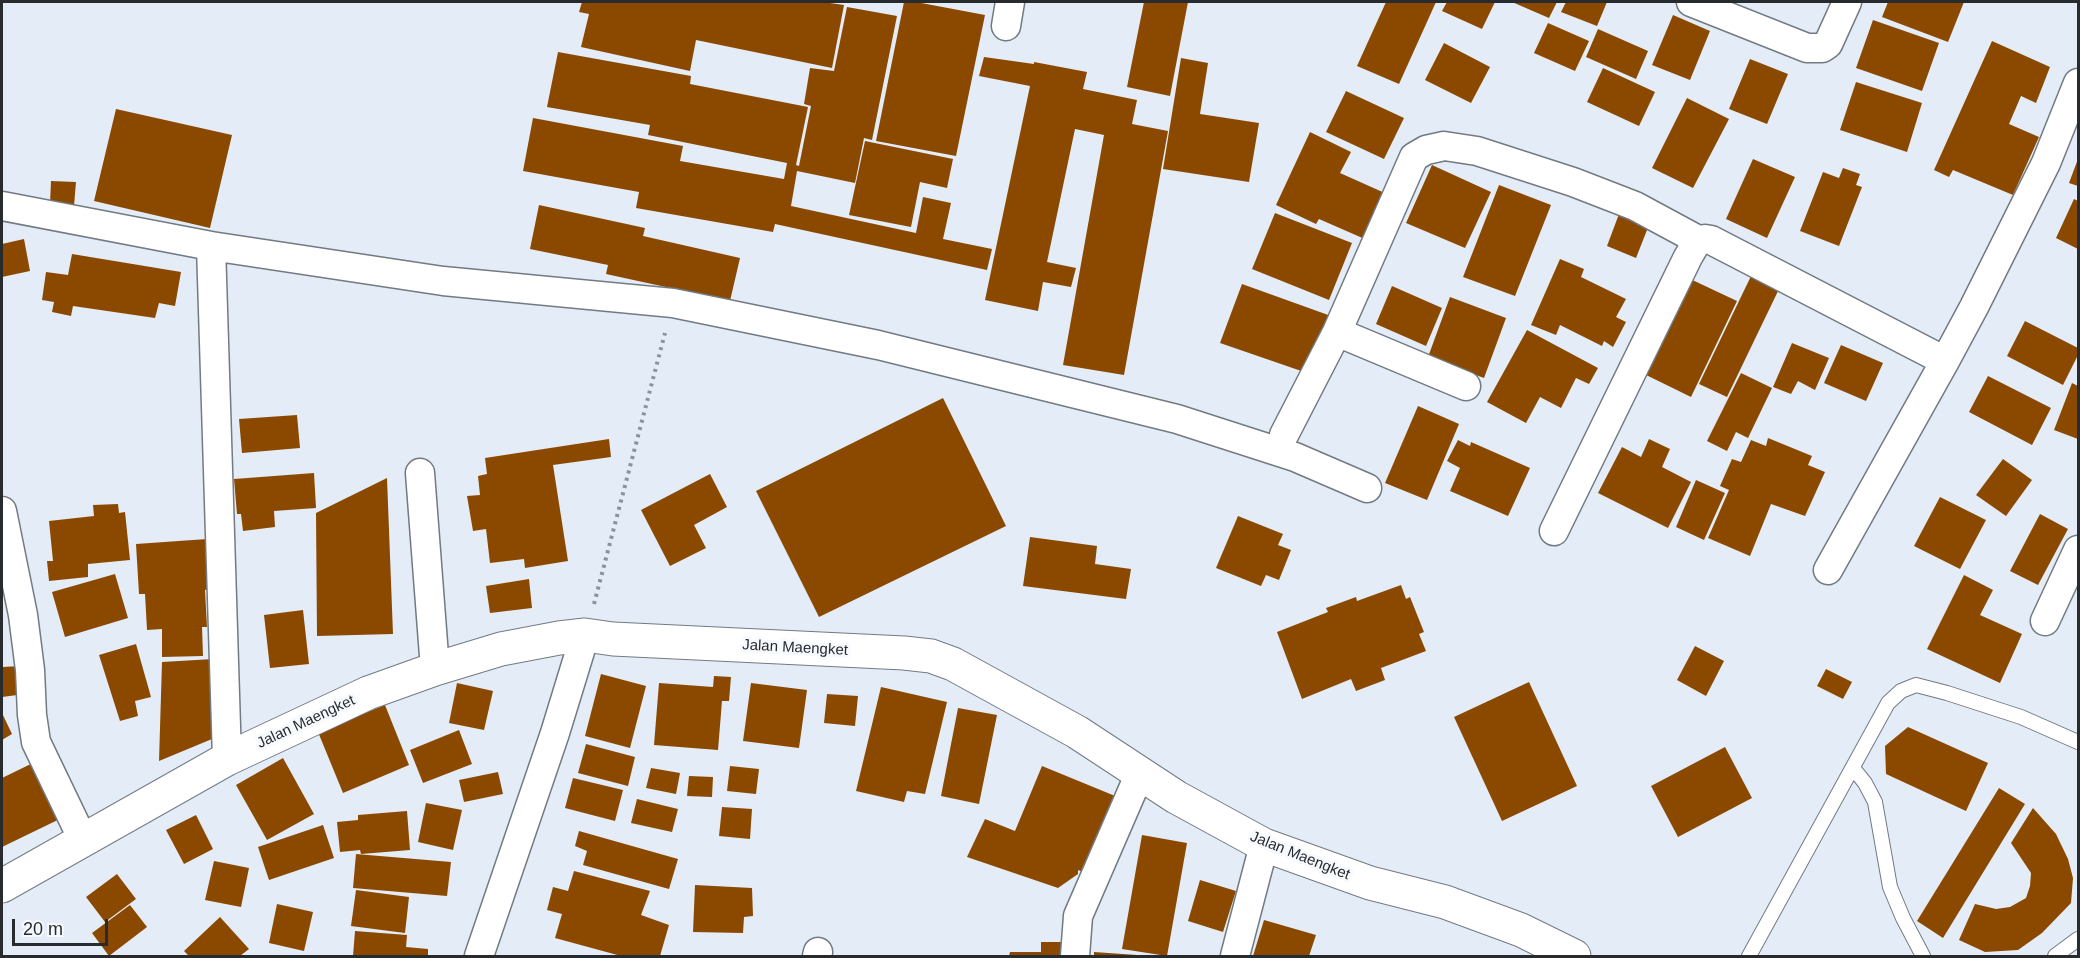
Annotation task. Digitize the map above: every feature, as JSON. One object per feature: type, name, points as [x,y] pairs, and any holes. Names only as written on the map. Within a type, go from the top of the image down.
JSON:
[{"type":"street","points":[[1691,2],[1794,44],[1814,49],[1828,44],[1847,2]]},
{"type":"street","points":[[1828,570],[1946,361],[2046,163],[2079,84]]},
{"type":"street","points":[[1284,435],[1337,332],[1414,157],[1426,150],[1444,146],[1477,151],[1552,175],[1635,206],[1698,240],[1711,240],[1946,361]]},
{"type":"street","points":[[2,206],[211,246],[443,281],[673,303],[878,345],[1177,419],[1295,457],[1367,488]]},
{"type":"street","points":[[1554,531],[1698,240]]},
{"type":"street","points":[[211,246],[227,759]]},
{"type":"street","points":[[1337,332],[1466,386]]},
{"type":"street","points":[[420,473],[435,669]]},
{"type":"street","points":[[2,511],[23,615],[36,742],[83,840]]},
{"type":"street","points":[[2045,621],[2079,550]]},
{"type":"street","points":[[478,957],[555,733],[585,635]]},
{"type":"street","name":"Jalan Maengket","points":[[2,886],[227,759],[368,693],[501,649],[585,635],[613,639],[931,656],[953,664],[1077,732],[1176,797],[1264,844],[1371,883],[1445,902],[1521,930],[1574,957]]},
{"type":"street","points":[[1075,957],[1078,916],[1140,773]]},
{"type":"street","points":[[1235,957],[1264,844]]},
{"type":"lane","points":[[1749,957],[1888,704],[1901,691],[1916,685],[1947,693],[2020,717],[2079,742]]},
{"type":"lane","points":[[1853,768],[1875,802],[1890,887],[1923,957]]},
{"type":"lane","points":[[2055,957],[2079,939]]},
{"type":"path","points":[[585,635],[673,303]]},
{"type":"building","points":[[582,2],[823,2],[844,5],[832,68],[696,40],[690,71],[581,47],[589,14],[579,12]]},
{"type":"building","points":[[904,2],[916,2],[985,15],[956,156],[876,141]]},
{"type":"building","points":[[1144,2],[1188,2],[1170,96],[1127,87]]},
{"type":"building","points":[[1386,2],[1436,2],[1399,84],[1357,66]]},
{"type":"building","points":[[1447,2],[1495,2],[1482,29],[1442,11]]},
{"type":"building","points":[[1512,2],[1557,2],[1549,18]]},
{"type":"building","points":[[1566,2],[1607,2],[1597,26],[1561,12]]},
{"type":"building","points":[[1888,2],[1964,2],[1948,42],[1882,17]]},
{"type":"building","points":[[847,7],[897,16],[872,140],[864,138],[855,183],[797,171],[791,206],[916,233],[923,197],[951,203],[943,239],[992,249],[987,270],[775,224],[773,232],[636,208],[639,192],[523,171],[533,118],[683,146],[680,161],[784,179],[787,163],[648,135],[650,125],[547,107],[558,52],[691,76],[690,84],[808,107],[796,165],[799,166],[811,106],[804,104],[810,68],[834,71]]},
{"type":"building","points":[[1673,15],[1710,31],[1690,80],[1652,65]]},
{"type":"building","points":[[1873,20],[1939,43],[1922,91],[1856,68]]},
{"type":"building","points":[[1548,23],[1589,41],[1575,71],[1534,53]]},
{"type":"building","points":[[1598,29],[1648,51],[1636,79],[1586,57]]},
{"type":"building","points":[[1992,41],[2050,67],[2036,103],[2021,96],[2009,124],[2039,137],[2013,195],[1953,170],[1949,177],[1934,170]]},
{"type":"building","points":[[1444,43],[1490,67],[1471,103],[1425,80]]},
{"type":"building","points":[[984,57],[1034,64],[1034,62],[1087,72],[1083,89],[1137,100],[1132,124],[1168,131],[1124,375],[1063,365],[1104,135],[1075,129],[1047,262],[1076,268],[1071,287],[1043,282],[1038,311],[985,300],[1030,86],[979,76]]},
{"type":"building","points":[[1181,58],[1208,63],[1200,114],[1259,123],[1249,182],[1163,169]]},
{"type":"building","points":[[1750,59],[1788,74],[1767,124],[1729,109]]},
{"type":"building","points":[[1603,68],[1655,92],[1639,126],[1587,102]]},
{"type":"building","points":[[1856,82],[1922,103],[1907,152],[1840,130]]},
{"type":"building","points":[[1346,91],[1404,118],[1384,159],[1326,132]]},
{"type":"building","points":[[1687,98],[1729,119],[1693,188],[1652,168]]},
{"type":"building","points":[[116,109],[232,135],[210,228],[94,201]]},
{"type":"building","points":[[1310,132],[1351,152],[1340,173],[1387,194],[1367,240],[1319,219],[1316,224],[1276,205]]},
{"type":"building","points":[[865,141],[953,159],[947,188],[920,182],[911,227],[849,215]]},
{"type":"building","points":[[1753,159],[1795,177],[1767,238],[1726,219]]},
{"type":"building","points":[[2078,159],[2078,186],[2069,183]]},
{"type":"building","points":[[1432,165],[1491,192],[1465,248],[1406,223]]},
{"type":"building","points":[[1843,168],[1860,174],[1856,185],[1862,187],[1839,246],[1800,231],[1823,172],[1839,178]]},
{"type":"building","points":[[51,181],[76,182],[74,206],[50,204]]},
{"type":"building","points":[[1499,185],[1551,205],[1515,296],[1463,277]]},
{"type":"building","points":[[2074,199],[2078,201],[2078,249],[2056,238]]},
{"type":"building","points":[[539,205],[645,228],[643,236],[740,258],[730,301],[606,274],[608,265],[530,249]]},
{"type":"building","points":[[1275,213],[1352,243],[1329,300],[1252,269]]},
{"type":"building","points":[[1619,214],[1649,225],[1636,258],[1607,246]]},
{"type":"building","points":[[24,239],[30,271],[2,277],[2,244]]},
{"type":"building","points":[[72,254],[181,272],[175,306],[159,303],[155,318],[73,306],[71,316],[52,312],[54,302],[42,300],[46,272],[68,275]]},
{"type":"building","points":[[1560,259],[1584,269],[1581,277],[1626,299],[1616,317],[1626,322],[1613,347],[1604,341],[1602,346],[1560,325],[1556,335],[1531,325]]},
{"type":"building","points":[[1752,274],[1780,287],[1727,397],[1699,384]]},
{"type":"building","points":[[1686,277],[1737,301],[1691,397],[1640,372]]},
{"type":"building","points":[[1242,284],[1331,316],[1310,374],[1220,343]]},
{"type":"building","points":[[1392,286],[1442,308],[1426,346],[1376,324]]},
{"type":"building","points":[[1450,297],[1506,318],[1484,378],[1428,357]]},
{"type":"building","points":[[2025,321],[2078,348],[2078,355],[2063,385],[2007,356]]},
{"type":"building","points":[[1527,330],[1598,368],[1589,384],[1576,378],[1561,408],[1540,397],[1526,423],[1487,402]]},
{"type":"building","points":[[1792,343],[1829,358],[1815,390],[1798,381],[1791,394],[1773,387]]},
{"type":"building","points":[[1841,345],[1883,363],[1866,401],[1824,383]]},
{"type":"building","points":[[1741,373],[1772,388],[1748,438],[1736,432],[1727,451],[1707,441]]},
{"type":"building","points":[[1988,376],[2051,408],[2032,445],[1969,412]]},
{"type":"building","points":[[2072,383],[2078,386],[2078,439],[2054,430]]},
{"type":"building","points":[[943,398],[1006,526],[819,617],[756,491]]},
{"type":"building","points":[[1418,406],[1459,424],[1427,500],[1385,483]]},
{"type":"building","points":[[297,415],[300,448],[242,453],[239,419]]},
{"type":"building","points":[[1768,438],[1812,456],[1808,465],[1825,472],[1805,516],[1771,504],[1750,556],[1708,538],[1729,490],[1720,486],[1732,459],[1741,462],[1751,440],[1766,446]]},
{"type":"building","points":[[609,439],[611,457],[553,465],[568,561],[525,568],[524,559],[490,563],[486,529],[473,531],[467,496],[480,495],[478,476],[487,474],[485,458]]},
{"type":"building","points":[[1649,439],[1670,449],[1662,467],[1691,482],[1668,528],[1598,493],[1622,447],[1641,457]]},
{"type":"building","points":[[1458,440],[1470,446],[1471,442],[1530,468],[1508,516],[1450,491],[1460,468],[1447,461]]},
{"type":"building","points":[[2003,459],[2032,480],[2006,516],[1976,495]]},
{"type":"building","points":[[314,473],[316,508],[274,511],[275,527],[243,531],[241,514],[237,514],[234,479]]},
{"type":"building","points":[[710,474],[727,507],[694,525],[706,548],[670,566],[641,510]]},
{"type":"building","points":[[387,478],[393,634],[317,636],[316,513]]},
{"type":"building","points":[[1696,480],[1725,493],[1704,540],[1676,527]]},
{"type":"building","points":[[1940,497],[1986,520],[1960,569],[1914,546]]},
{"type":"building","points":[[118,504],[119,513],[125,512],[130,560],[88,564],[88,577],[49,581],[47,561],[53,561],[49,521],[94,516],[93,505]]},
{"type":"building","points":[[2040,514],[2068,529],[2038,585],[2010,571]]},
{"type":"building","points":[[1238,516],[1283,534],[1278,545],[1291,550],[1279,580],[1266,575],[1261,586],[1216,568]]},
{"type":"building","points":[[1030,537],[1097,546],[1095,564],[1131,569],[1126,599],[1023,586]]},
{"type":"building","points":[[207,539],[210,589],[205,590],[207,627],[202,627],[203,656],[162,657],[162,629],[147,630],[145,594],[139,594],[136,544]]},
{"type":"building","points":[[115,574],[128,618],[65,637],[52,592]]},
{"type":"building","points":[[1964,575],[1993,590],[1980,615],[2022,634],[2000,683],[1927,649]]},
{"type":"building","points":[[529,579],[532,608],[490,613],[486,586]]},
{"type":"building","points":[[1401,585],[1406,599],[1410,597],[1424,632],[1419,634],[1426,651],[1381,668],[1385,680],[1356,691],[1351,679],[1302,699],[1277,632],[1328,612],[1326,608],[1356,597],[1357,601]]},
{"type":"building","points":[[303,610],[309,664],[270,668],[264,615]]},
{"type":"building","points":[[136,644],[151,697],[135,701],[138,716],[120,721],[99,655]]},
{"type":"building","points":[[1695,646],[1724,661],[1706,696],[1677,680]]},
{"type":"building","points":[[213,659],[212,739],[159,761],[162,662]]},
{"type":"building","points":[[22,666],[25,694],[2,697],[2,667]]},
{"type":"building","points":[[1826,669],[1852,682],[1843,699],[1817,686]]},
{"type":"building","points":[[601,674],[646,686],[630,748],[585,736]]},
{"type":"building","points":[[714,676],[731,677],[729,701],[722,701],[718,750],[654,745],[659,683],[713,687]]},
{"type":"building","points":[[1529,682],[1577,786],[1502,821],[1454,717]]},
{"type":"building","points":[[457,683],[493,691],[484,730],[449,723]]},
{"type":"building","points":[[751,683],[807,690],[799,748],[743,741]]},
{"type":"building","points":[[881,687],[947,702],[925,794],[907,791],[904,802],[856,791]]},
{"type":"building","points":[[827,694],[858,696],[855,726],[824,723]]},
{"type":"building","points":[[385,705],[409,765],[343,793],[318,732]]},
{"type":"building","points":[[958,708],[997,715],[979,804],[941,796]]},
{"type":"building","points":[[2,713],[12,734],[2,740]]},
{"type":"building","points":[[1908,727],[1988,763],[1966,811],[1886,774],[1885,746]]},
{"type":"building","points":[[459,730],[472,764],[423,783],[410,750]]},
{"type":"building","points":[[586,744],[635,757],[628,786],[578,773]]},
{"type":"building","points":[[1725,747],[1752,798],[1678,837],[1651,786]]},
{"type":"building","points":[[283,758],[314,814],[267,840],[236,785]]},
{"type":"building","points":[[39,760],[66,816],[2,847],[2,778]]},
{"type":"building","points":[[730,766],[759,769],[756,794],[727,791]]},
{"type":"building","points":[[1042,766],[1120,798],[1088,874],[1078,870],[1078,874],[1058,888],[967,857],[985,819],[1015,831]]},
{"type":"building","points":[[651,768],[680,773],[676,794],[646,788]]},
{"type":"building","points":[[498,772],[503,794],[464,802],[459,780]]},
{"type":"building","points":[[689,776],[713,777],[712,797],[687,796]]},
{"type":"building","points":[[573,778],[623,790],[615,821],[565,808]]},
{"type":"building","points":[[1999,788],[2025,804],[1943,938],[1917,921]]},
{"type":"building","points":[[637,799],[678,809],[672,832],[631,823]]},
{"type":"building","points":[[426,803],[462,810],[453,850],[418,842]]},
{"type":"building","points":[[722,807],[752,809],[750,839],[719,836]]},
{"type":"building","points":[[2033,808],[2056,834],[2068,859],[2073,878],[2071,903],[2042,933],[2018,950],[1985,952],[1959,940],[1975,904],[1996,909],[2010,907],[2026,898],[2031,873],[2011,843]]},
{"type":"building","points":[[407,811],[410,850],[361,854],[360,850],[340,852],[337,822],[358,820],[358,815]]},
{"type":"building","points":[[196,815],[213,849],[184,864],[166,830]]},
{"type":"building","points":[[323,825],[334,858],[269,880],[258,847]]},
{"type":"building","points":[[579,831],[678,859],[669,889],[583,865],[587,851],[575,846]]},
{"type":"building","points":[[1142,835],[1187,843],[1167,956],[1122,949]]},
{"type":"building","points":[[356,854],[451,862],[447,896],[353,888]]},
{"type":"building","points":[[214,861],[249,868],[241,907],[205,900]]},
{"type":"building","points":[[574,871],[650,891],[641,915],[669,925],[660,956],[621,956],[555,938],[562,914],[547,910],[553,887],[568,891]]},
{"type":"building","points":[[117,874],[136,899],[105,922],[86,897]]},
{"type":"building","points":[[1200,880],[1236,891],[1223,932],[1188,921]]},
{"type":"building","points":[[695,885],[752,888],[753,916],[744,917],[743,933],[693,932]]},
{"type":"building","points":[[356,890],[409,897],[405,933],[351,926]]},
{"type":"building","points":[[277,904],[313,912],[304,951],[269,943]]},
{"type":"building","points":[[130,905],[147,927],[109,956],[92,933]]},
{"type":"building","points":[[220,917],[249,949],[240,956],[189,956],[184,951]]},
{"type":"building","points":[[1264,920],[1316,935],[1309,956],[1253,956]]},
{"type":"building","points":[[355,931],[407,935],[406,947],[428,949],[428,956],[353,956]]},
{"type":"building","points":[[1041,942],[1069,942],[1068,956],[1009,956],[1010,952],[1041,952]]},
{"type":"building","points":[[1094,952],[1137,955],[1137,956],[1094,956]]}]
